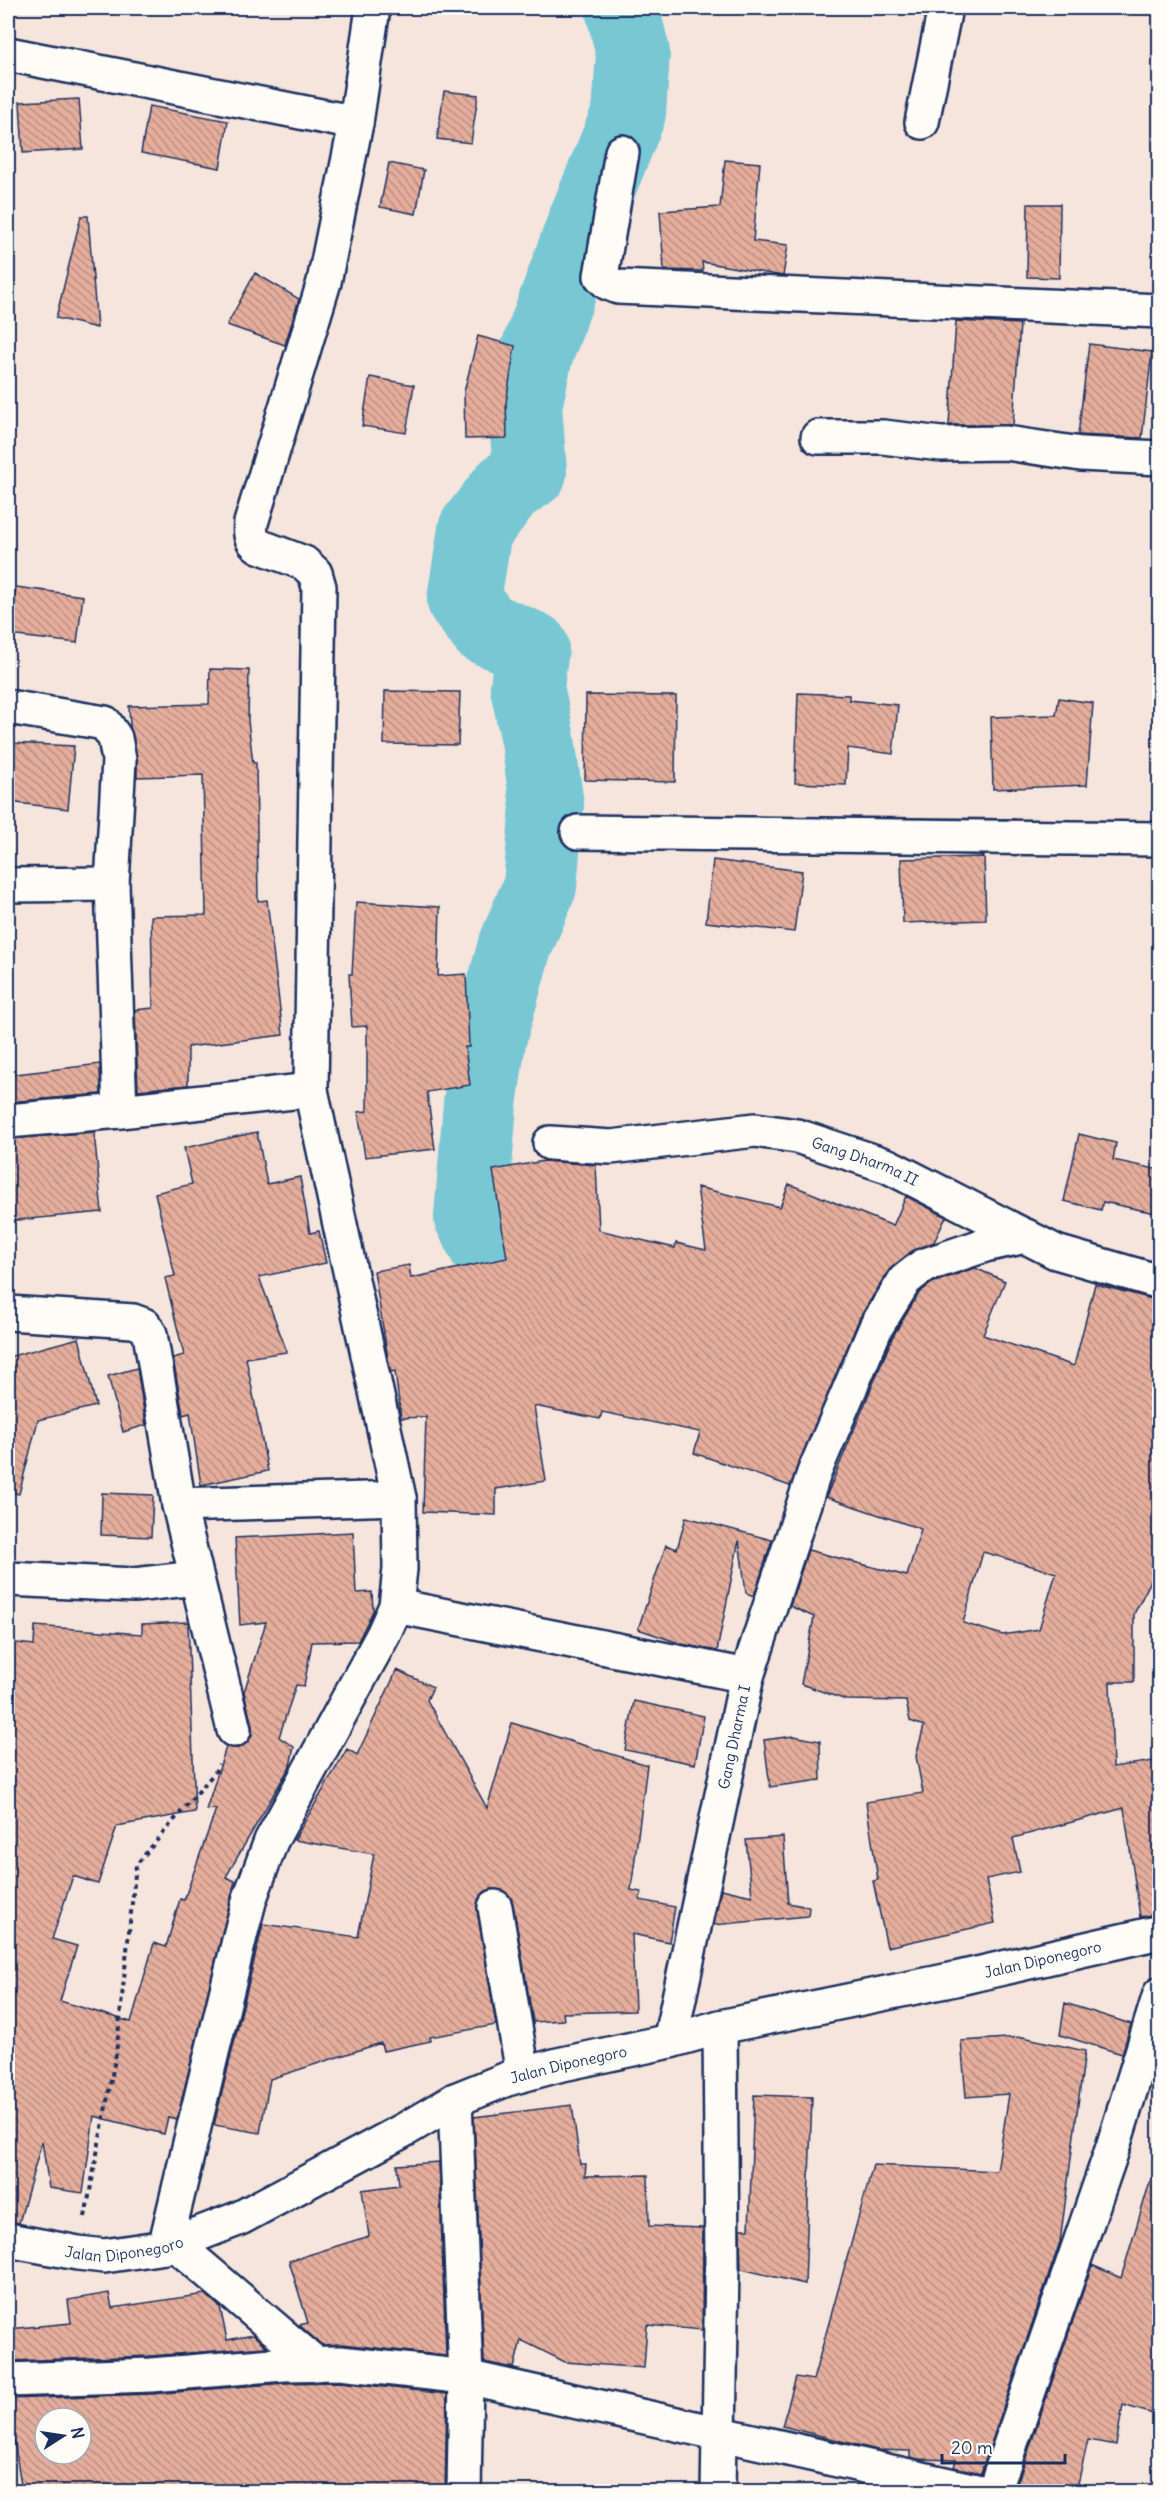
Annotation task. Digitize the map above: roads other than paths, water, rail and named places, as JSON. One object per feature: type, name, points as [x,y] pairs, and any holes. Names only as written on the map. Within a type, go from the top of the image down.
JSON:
[{"type":"street","points":[[316,2364],[175,2243],[247,1910],[271,1840],[383,1635],[396,1606],[400,1569],[399,1498],[311,1090],[319,587],[315,573],[304,562],[254,543],[250,533],[250,522],[324,282],[356,123],[373,8]]},
{"type":"street","points":[[922,122],[945,8]]},
{"type":"street","points":[[8,54],[356,123]]},
{"type":"street","points":[[622,152],[601,276],[608,283],[618,287],[1160,311]]},
{"type":"street","points":[[818,437],[883,437],[941,444],[1006,443],[1081,454],[1160,458]]},
{"type":"street","points":[[8,707],[105,723],[116,738],[119,760],[112,884],[120,1111]]},
{"type":"street","points":[[578,832],[1160,839]]},
{"type":"street","points":[[8,885],[112,884]]},
{"type":"street","points":[[8,1121],[311,1090]]},
{"type":"street","name":"Gang Dharma II","points":[[550,1143],[611,1147],[755,1130],[797,1136],[888,1166],[1056,1252],[1160,1282]]},
{"type":"street","points":[[747,1676],[794,1540],[814,1473],[876,1327],[905,1280],[923,1266],[985,1245],[1026,1236]]},
{"type":"street","points":[[8,1313],[133,1321],[144,1324],[150,1334],[179,1505],[234,1730]]},
{"type":"street","points":[[179,1505],[399,1498]]},
{"type":"street","points":[[8,1579],[134,1585],[196,1578]]},
{"type":"street","name":"Gang Dharma I","points":[[396,1606],[747,1676],[670,2042]]},
{"type":"street","points":[[495,1907],[523,2074]]},
{"type":"street","name":"Jalan Diponegoro","points":[[8,2240],[104,2256],[175,2243],[240,2218],[455,2100],[488,2085],[523,2074],[670,2042],[720,2027],[955,1980],[1160,1932]]},
{"type":"street","points":[[994,2492],[1112,2150],[1160,1995]]},
{"type":"street","points":[[718,2492],[722,2267],[720,2027]]},
{"type":"street","points":[[455,2100],[466,2378],[464,2492]]},
{"type":"street","points":[[8,2379],[151,2375],[340,2363],[466,2378],[981,2492]]},
{"type":"waterway","points":[[488,1251],[471,1217],[480,1104],[489,1040],[514,949],[540,886],[547,806],[538,740],[527,687],[532,648],[485,628],[464,600],[475,530],[507,488],[530,472],[525,406],[536,355],[585,221],[629,113],[633,53],[622,8]]}]
